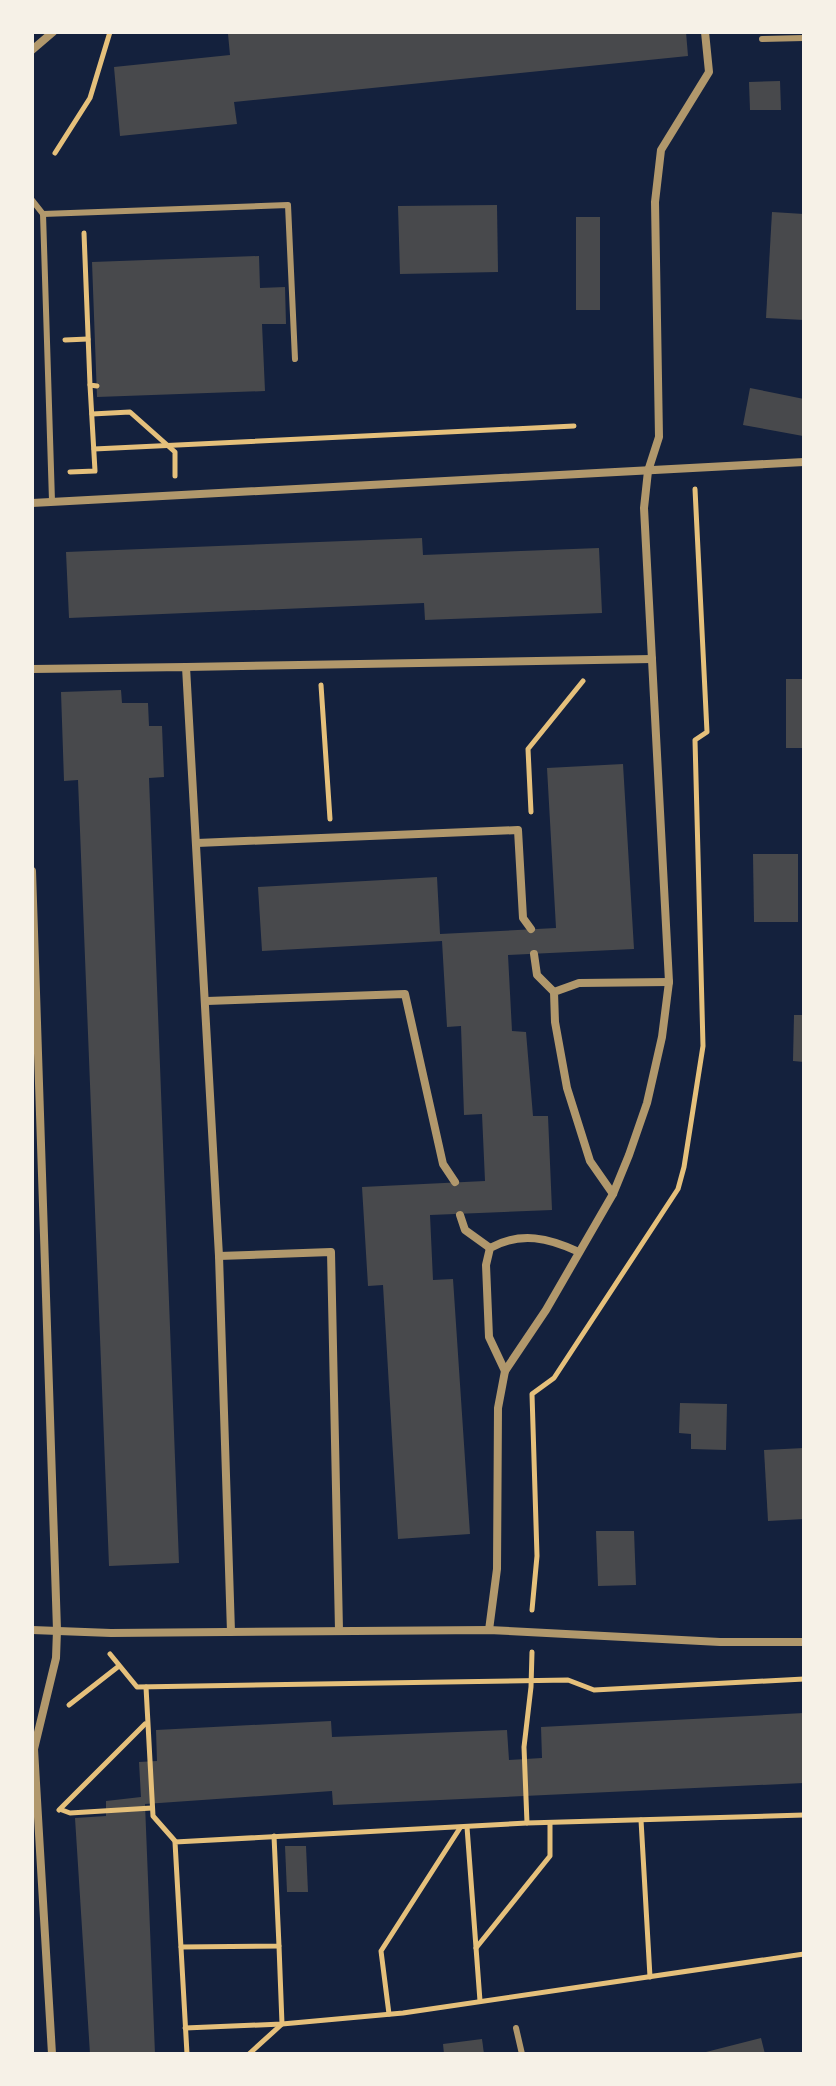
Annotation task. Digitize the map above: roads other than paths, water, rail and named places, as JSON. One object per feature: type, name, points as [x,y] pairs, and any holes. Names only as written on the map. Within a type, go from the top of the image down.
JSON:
[{"type":"street","points":[[32,50],[53,32]]},
{"type":"street","points":[[489,1630],[497,1569],[498,1408],[505,1371],[546,1310],[613,1194],[647,1103],[662,1037],[669,982],[644,508],[648,471],[659,437],[655,202],[661,150],[709,72],[705,32]]},
{"type":"street","points":[[32,503],[804,462]]},
{"type":"street","points":[[32,669],[652,659]]},
{"type":"street","points":[[186,667],[219,1256],[231,1632]]},
{"type":"street","points":[[197,843],[518,830],[523,918],[531,929]]},
{"type":"street","points":[[32,871],[57,1630],[56,1658],[34,1749],[52,2054]]},
{"type":"street","points":[[534,954],[537,975],[554,992],[555,1022],[567,1088],[590,1161],[613,1194]]},
{"type":"street","points":[[554,992],[579,983],[669,982]]},
{"type":"street","points":[[207,1001],[405,994],[443,1164],[455,1182]]},
{"type":"street","points":[[460,1215],[465,1230],[490,1248]]},
{"type":"street","points":[[505,1371],[489,1337],[486,1265],[490,1248],[506,1239],[533,1237],[558,1242],[579,1252]]},
{"type":"street","points":[[219,1256],[331,1252],[339,1630]]},
{"type":"street","points":[[32,1630],[111,1633],[489,1630],[720,1642],[804,1642]]},
{"type":"lane","points":[[762,39],[804,38]]},
{"type":"lane","points":[[32,200],[43,214],[52,501]]},
{"type":"lane","points":[[43,214],[288,205],[295,359]]},
{"type":"lane","points":[[516,2028],[522,2054]]}]
